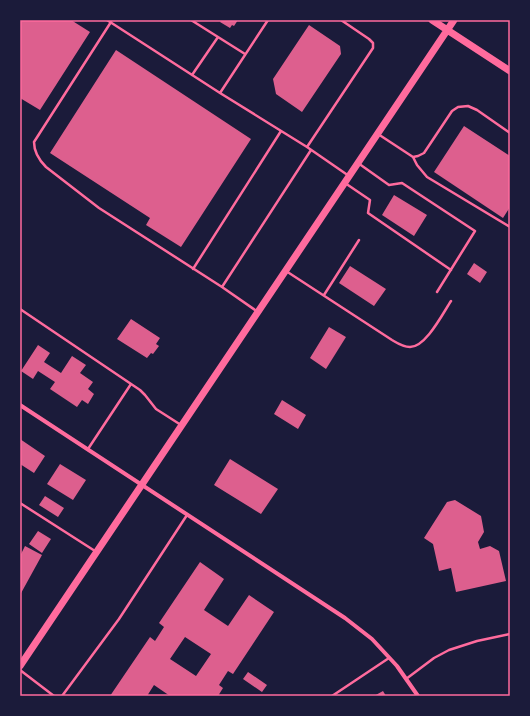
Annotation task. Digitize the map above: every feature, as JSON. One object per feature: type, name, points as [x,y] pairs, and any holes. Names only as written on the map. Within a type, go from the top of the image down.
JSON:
[{"type":"main road","points":[[432,20],[510,71]]},
{"type":"main road","points":[[20,666],[454,20]]},
{"type":"street","points":[[20,405],[345,618],[372,639],[397,666],[418,696]]},
{"type":"lane","points":[[107,20],[307,147],[347,179],[370,200],[368,213],[451,270]]},
{"type":"lane","points":[[191,20],[245,54]]},
{"type":"lane","points":[[220,93],[268,20]]},
{"type":"lane","points":[[307,147],[373,48],[373,43],[369,39],[340,20]]},
{"type":"lane","points":[[111,22],[34,142],[34,146],[40,160],[46,167],[100,208],[258,312]]},
{"type":"lane","points":[[192,75],[218,37]]},
{"type":"lane","points":[[413,157],[424,153],[452,112],[458,107],[468,106],[477,110],[510,133]]},
{"type":"lane","points":[[193,269],[281,131]]},
{"type":"lane","points":[[377,134],[413,157],[417,165],[427,177],[510,227]]},
{"type":"lane","points":[[222,287],[311,150]]},
{"type":"lane","points":[[358,163],[389,185],[402,183],[476,231],[437,292]]},
{"type":"lane","points":[[324,295],[359,240]]},
{"type":"lane","points":[[285,271],[402,346],[411,347],[420,343],[428,336],[451,301]]},
{"type":"lane","points":[[20,309],[131,384],[145,395],[156,409],[181,426]]},
{"type":"lane","points":[[88,449],[131,384]]},
{"type":"lane","points":[[20,503],[96,552]]},
{"type":"lane","points":[[62,696],[119,619],[187,515]]},
{"type":"lane","points":[[406,678],[434,658],[449,650],[477,641],[510,634]]},
{"type":"lane","points":[[332,696],[389,658]]},
{"type":"lane","points":[[20,670],[54,696]]},
{"type":"building","points":[[20,20],[71,20],[90,32],[40,110],[20,98]]},
{"type":"building","points":[[221,20],[238,20],[234,26],[232,25],[230,28],[220,22]]},
{"type":"building","points":[[309,25],[340,46],[341,54],[302,112],[276,94],[273,79]]},
{"type":"building","points":[[116,50],[251,139],[181,247],[146,225],[150,218],[50,153]]},
{"type":"building","points":[[464,126],[510,156],[510,207],[503,218],[434,172]]},
{"type":"building","points":[[394,195],[427,215],[414,236],[382,215]]},
{"type":"building","points":[[474,263],[487,272],[480,283],[467,274]]},
{"type":"building","points":[[350,266],[386,289],[374,306],[339,283]]},
{"type":"building","points":[[131,319],[160,338],[156,344],[159,346],[153,354],[151,353],[147,358],[117,339]]},
{"type":"building","points":[[329,327],[346,337],[326,369],[310,358]]},
{"type":"building","points":[[38,345],[50,353],[44,362],[61,373],[72,356],[86,365],[80,373],[93,382],[88,389],[94,394],[88,404],[82,400],[77,407],[50,389],[55,382],[38,371],[33,379],[21,371]]},
{"type":"building","points":[[282,400],[306,415],[298,429],[274,414]]},
{"type":"building","points":[[20,439],[45,456],[34,473],[20,464]]},
{"type":"building","points":[[230,459],[278,489],[261,514],[214,485]]},
{"type":"building","points":[[60,464],[86,480],[73,500],[47,484]]},
{"type":"building","points":[[45,496],[64,508],[58,517],[39,505]]},
{"type":"building","points":[[455,500],[481,516],[484,532],[478,542],[480,549],[490,546],[499,551],[506,581],[456,592],[451,568],[439,571],[433,544],[424,538],[447,502]]},
{"type":"building","points":[[38,531],[51,539],[42,553],[29,544]]},
{"type":"building","points":[[25,546],[42,555],[20,595],[20,556]]},
{"type":"building","points":[[200,562],[224,579],[204,610],[228,626],[249,595],[274,612],[233,674],[228,671],[219,685],[223,688],[218,696],[170,696],[154,685],[147,696],[110,696],[150,637],[155,641],[164,627],[159,623]],"holes":[[[185,637],[211,654],[196,676],[170,659]]]},
{"type":"building","points":[[248,672],[267,685],[262,692],[243,679]]},
{"type":"building","points":[[383,691],[386,696],[374,696]]}]
